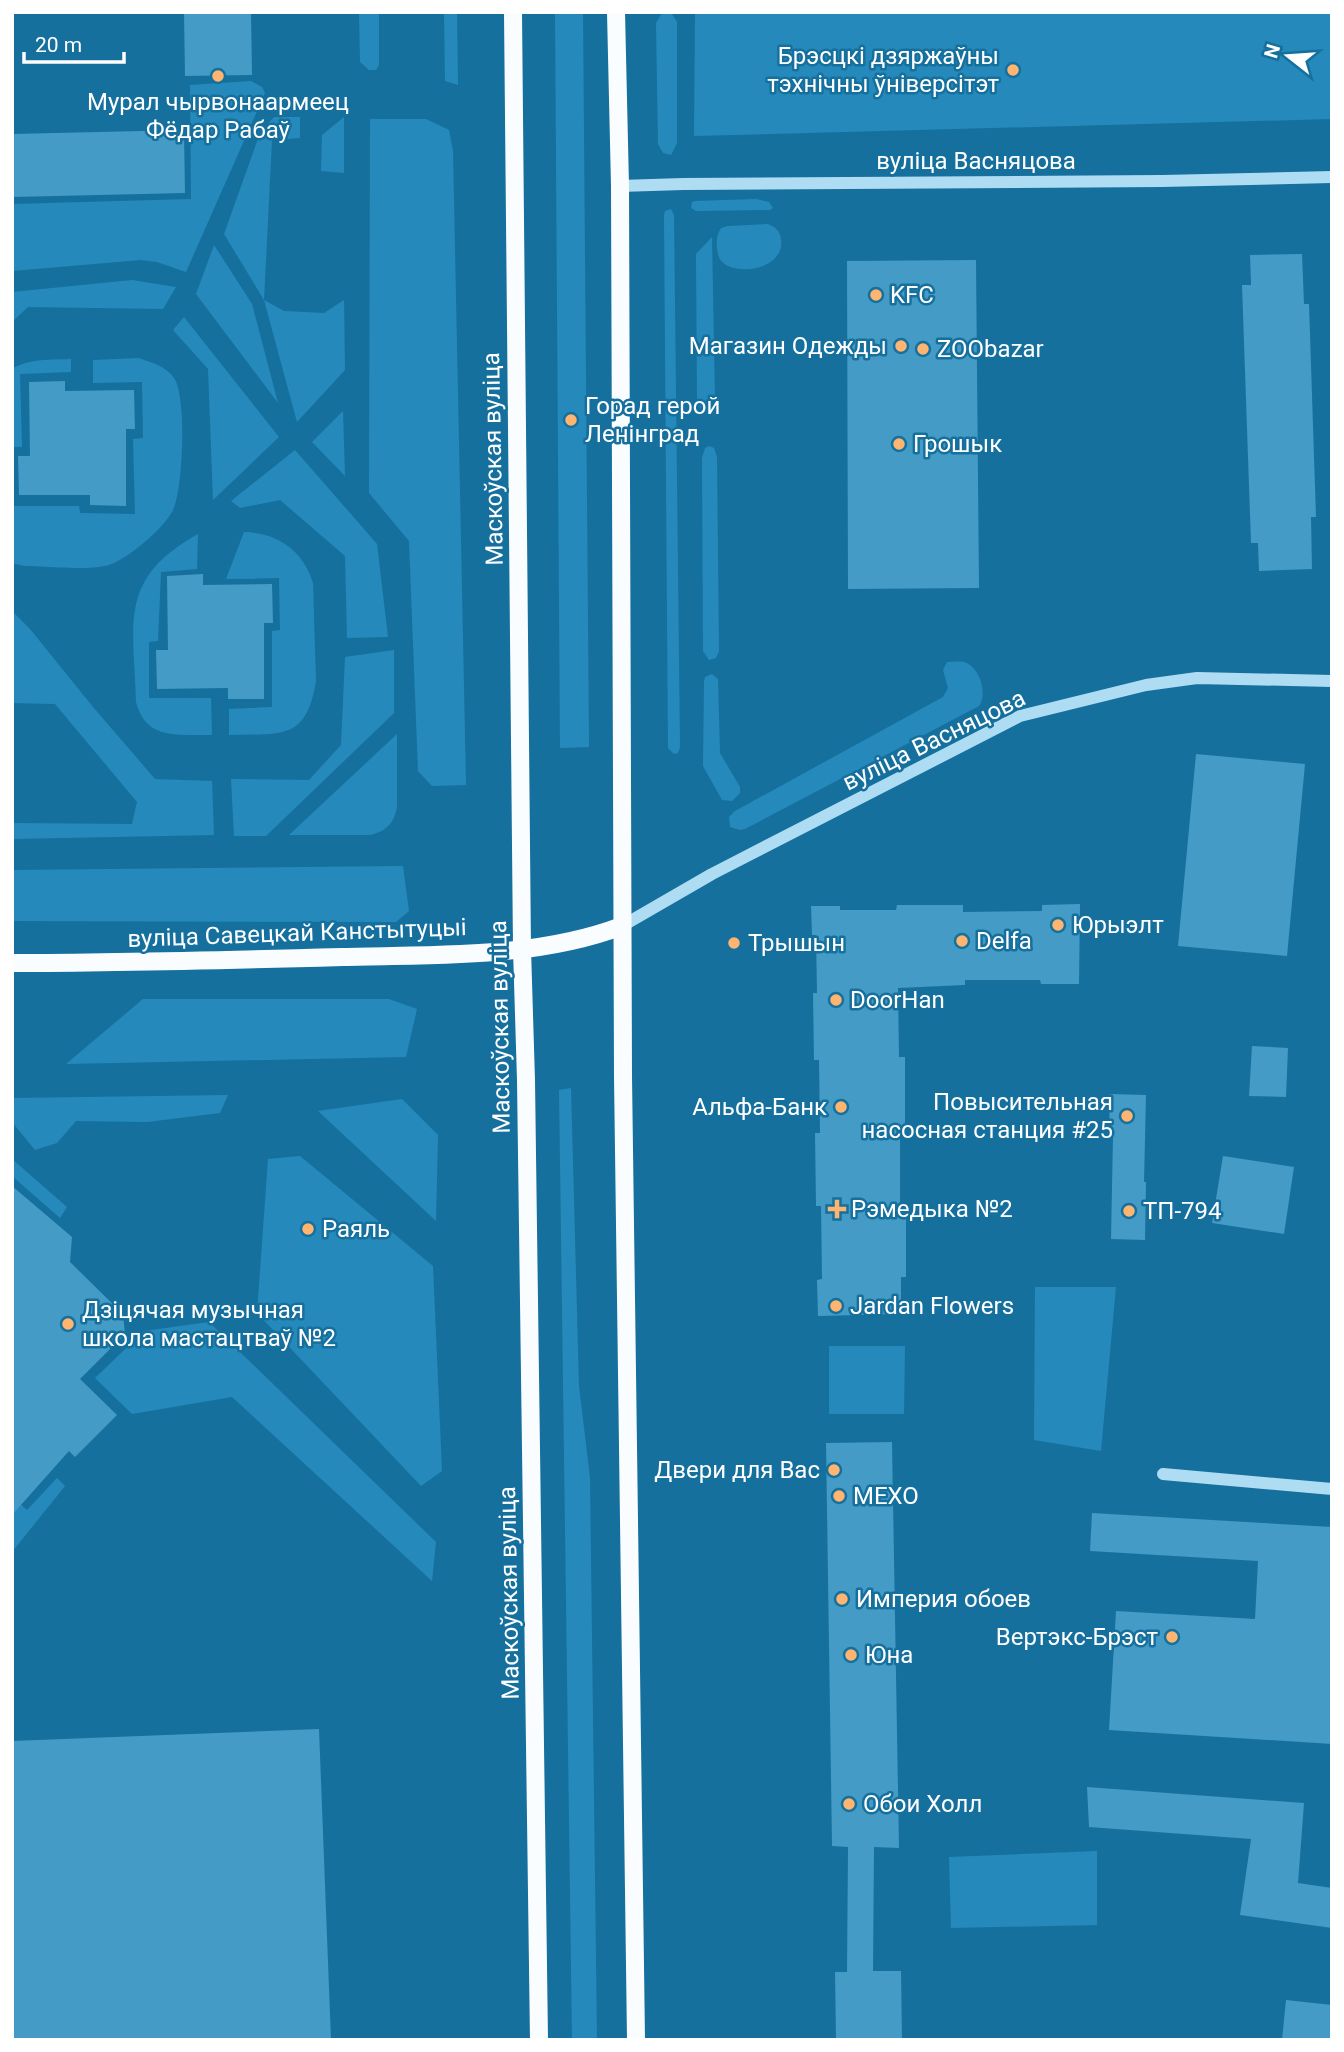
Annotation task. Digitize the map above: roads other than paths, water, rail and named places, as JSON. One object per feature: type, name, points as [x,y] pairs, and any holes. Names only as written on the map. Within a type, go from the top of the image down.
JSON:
[{"type":"main road","name":"Маскоўская вуліца","points":[[513,12],[522,949],[539,2040]]},
{"type":"main road","points":[[617,12],[622,926],[636,2040]]},
{"type":"main road","name":"вуліца Савецкай Канстытуцыі","points":[[12,963],[426,955],[522,949],[574,941],[622,926]]},
{"type":"street","name":"вуліца Васняцова","points":[[620,186],[1332,177]]},
{"type":"street","name":"вуліца Васняцова","points":[[622,926],[712,874],[1020,716],[1146,685],[1197,678],[1332,681]]},
{"type":"street","points":[[1163,1474],[1332,1489]]},
{"type":"place","name":"Брэсцкі дзяржаўны тэхнічны ўніверсітэт","points":[[1013,70]]},
{"type":"place","name":"Мурал чырвонаармеец Фёдар Рабаў","points":[[218,76]]},
{"type":"place","name":"KFC","points":[[876,295]]},
{"type":"place","name":"Магазин Одежды","points":[[901,346]]},
{"type":"place","name":"ZOObazar","points":[[923,349]]},
{"type":"place","name":"Горад герой Ленінград","points":[[571,420]]},
{"type":"place","name":"Грошык","points":[[899,444]]},
{"type":"place","name":"Юрыэлт","points":[[1058,925]]},
{"type":"place","name":"Delfa","points":[[962,941]]},
{"type":"place","name":"Трышын","points":[[734,943]]},
{"type":"place","name":"DoorHan","points":[[836,1000]]},
{"type":"place","name":"Альфа-Банк","points":[[841,1107]]},
{"type":"place","name":"Повысительная насосная станция #25","points":[[1127,1116]]},
{"type":"place","name":"Рэмедыка №2","points":[[837,1209]]},
{"type":"place","name":"ТП-794","points":[[1129,1211]]},
{"type":"place","name":"Раяль","points":[[308,1229]]},
{"type":"place","name":"Jardan Flowers","points":[[836,1306]]},
{"type":"place","name":"Дзіцячая музычная школа мастацтваў №2","points":[[68,1324]]},
{"type":"place","name":"Двери для Вас","points":[[834,1470]]},
{"type":"place","name":"MEXO","points":[[839,1496]]},
{"type":"place","name":"Империя обоев","points":[[842,1599]]},
{"type":"place","name":"Вертэкс-Брэст","points":[[1172,1637]]},
{"type":"place","name":"Юна","points":[[851,1655]]},
{"type":"place","name":"Обои Холл","points":[[849,1804]]}]
